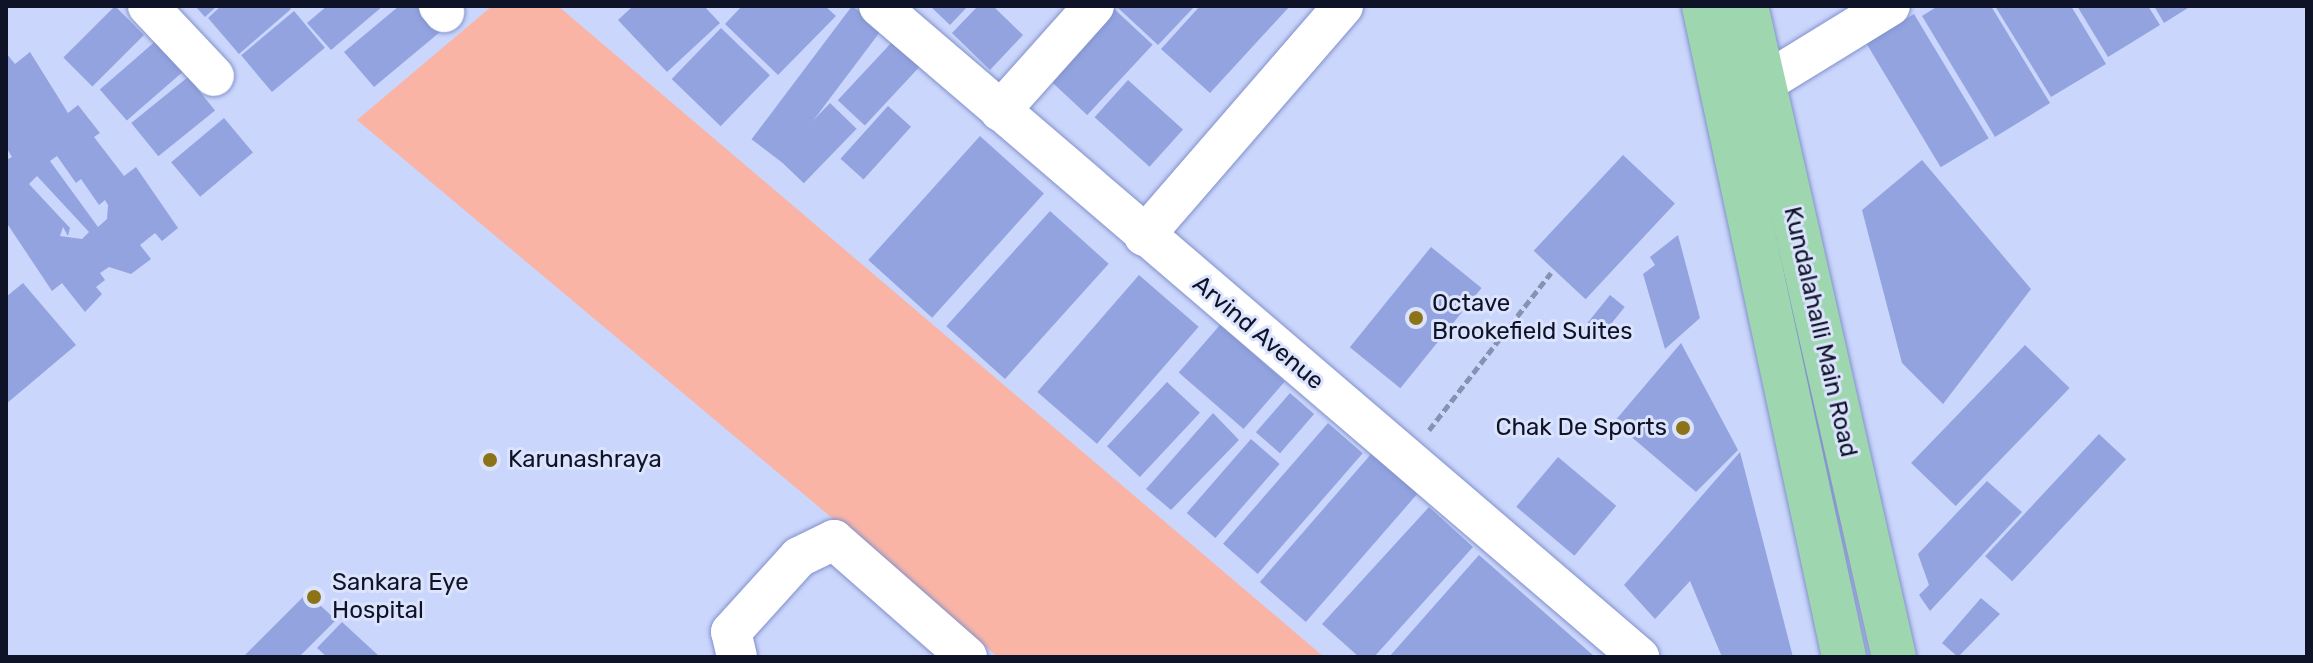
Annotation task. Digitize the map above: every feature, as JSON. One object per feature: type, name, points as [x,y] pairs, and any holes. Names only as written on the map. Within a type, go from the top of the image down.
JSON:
[{"type":"main road","name":"Kundalahalli Main Road","points":[[1704,6],[1844,657]]},
{"type":"main road","name":"Kundalahalli Main Road","points":[[1746,6],[1894,657]]},
{"type":"street","points":[[148,6],[214,76]]},
{"type":"street","name":"Arvind Avenue","points":[[879,6],[1639,657]]},
{"type":"street","points":[[1000,111],[1094,6]]},
{"type":"street","points":[[1144,236],[1343,6]]},
{"type":"street","points":[[1763,84],[1890,6]]},
{"type":"street","points":[[737,657],[731,632],[799,557],[834,540],[967,657]]},
{"type":"path","points":[[1406,459],[1551,273]]},
{"type":"shaded area","points":[[492,6],[558,6],[1324,657],[998,657],[357,120]]},
{"type":"building","points":[[115,6],[144,35],[92,87],[63,58]]},
{"type":"building","points":[[195,6],[217,6],[205,17]]},
{"type":"building","points":[[221,6],[288,6],[291,9],[239,54],[208,18]]},
{"type":"building","points":[[327,6],[383,6],[331,50],[307,23]]},
{"type":"building","points":[[399,6],[418,6],[440,32],[374,87],[344,52]]},
{"type":"building","points":[[633,6],[704,6],[720,23],[667,72],[618,20]]},
{"type":"building","points":[[742,6],[825,6],[836,16],[778,75],[725,24]]},
{"type":"building","points":[[852,6],[882,29],[782,162],[751,139]]},
{"type":"building","points":[[930,6],[968,6],[950,25]]},
{"type":"building","points":[[978,6],[993,6],[1023,35],[990,70],[952,33]]},
{"type":"building","points":[[1111,6],[1153,45],[1087,115],[1046,76]]},
{"type":"building","points":[[1116,6],[1195,6],[1158,45]]},
{"type":"building","points":[[1200,6],[1290,6],[1210,93],[1161,49]]},
{"type":"building","points":[[1938,6],[1991,6],[2050,103],[1995,137],[1922,16]]},
{"type":"building","points":[[1995,6],[2071,6],[2106,64],[2051,97]]},
{"type":"building","points":[[2077,6],[2148,6],[2160,25],[2108,57]]},
{"type":"building","points":[[2154,6],[2191,6],[2164,23]]},
{"type":"building","points":[[294,11],[325,48],[272,92],[241,55]]},
{"type":"building","points":[[1914,14],[1989,138],[1941,167],[1866,43]]},
{"type":"building","points":[[721,28],[770,75],[721,126],[672,79]]},
{"type":"building","points":[[158,39],[185,70],[127,120],[100,90]]},
{"type":"building","points":[[893,41],[920,66],[865,125],[838,100]]},
{"type":"building","points":[[30,52],[68,113],[78,105],[100,133],[94,137],[124,176],[136,167],[178,228],[162,241],[155,233],[140,245],[151,259],[131,274],[109,267],[100,273],[105,280],[96,287],[102,294],[85,312],[62,283],[52,291],[6,222],[6,160],[12,157],[6,147],[6,53],[15,64]],"holes":[[[57,156],[76,183],[81,179],[99,205],[105,200],[108,205],[107,219],[98,227],[50,161]],[[37,176],[89,232],[82,239],[60,236],[63,227],[68,236],[70,228],[29,184]]]},
{"type":"building","points":[[188,77],[215,110],[158,156],[131,123]]},
{"type":"building","points":[[1128,80],[1183,130],[1150,167],[1095,117]]},
{"type":"building","points":[[830,103],[857,129],[804,183],[777,158]]},
{"type":"building","points":[[888,106],[911,127],[864,180],[840,159]]},
{"type":"building","points":[[224,118],[253,152],[200,197],[171,162]]},
{"type":"building","points":[[980,136],[1044,194],[932,318],[868,260]]},
{"type":"building","points":[[1623,155],[1675,203],[1586,299],[1534,251]]},
{"type":"building","points":[[1922,160],[2031,289],[1943,404],[1902,363],[1862,210]]},
{"type":"building","points":[[1050,211],[1109,264],[1005,379],[946,326]]},
{"type":"building","points":[[1678,235],[1700,318],[1665,349],[1643,274],[1655,265],[1650,257]]},
{"type":"building","name":"Octave Brookefield Suites","points":[[1431,247],[1482,288],[1400,388],[1350,347]]},
{"type":"building","points":[[1139,275],[1199,327],[1097,444],[1037,392]]},
{"type":"building","points":[[23,283],[76,345],[6,404],[6,297]]},
{"type":"building","points":[[1610,295],[1625,307],[1598,340],[1583,328]]},
{"type":"building","points":[[1220,325],[1285,381],[1244,429],[1179,373]]},
{"type":"building","points":[[1681,343],[1738,450],[1696,492],[1614,422]]},
{"type":"building","points":[[2025,345],[2070,388],[1956,506],[1911,463]]},
{"type":"building","points":[[1167,382],[1200,413],[1140,477],[1107,446]]},
{"type":"building","points":[[1290,393],[1314,414],[1280,453],[1256,432]]},
{"type":"building","points":[[1213,413],[1239,440],[1171,510],[1146,489]]},
{"type":"building","points":[[1328,423],[1363,453],[1258,574],[1223,544]]},
{"type":"building","points":[[2099,434],[2126,459],[2012,581],[1985,556]]},
{"type":"building","points":[[1251,439],[1280,464],[1215,538],[1187,513]]},
{"type":"building","points":[[1740,452],[1793,657],[1722,657],[1690,581],[1655,619],[1624,585]]},
{"type":"building","points":[[1372,453],[1418,493],[1306,622],[1260,582]]},
{"type":"building","points":[[1558,457],[1616,506],[1574,556],[1516,507]]},
{"type":"building","points":[[1987,481],[2022,512],[1930,611],[1919,595],[1929,585],[1918,554]]},
{"type":"building","points":[[1429,507],[1473,547],[1374,657],[1359,657],[1322,624]]},
{"type":"building","points":[[1479,555],[1595,657],[1389,657]]},
{"type":"building","points":[[307,593],[336,620],[299,657],[243,657]]},
{"type":"building","points":[[1981,598],[2000,614],[1958,657],[1942,643]]},
{"type":"building","points":[[342,622],[380,657],[327,657],[317,648]]},
{"type":"place","name":"Octave Brookefield Suites","points":[[1416,318]]},
{"type":"place","name":"Chak De Sports","points":[[1683,428]]},
{"type":"place","name":"Karunashraya","points":[[490,460]]},
{"type":"place","name":"Sankara Eye Hospital","points":[[314,597]]}]
